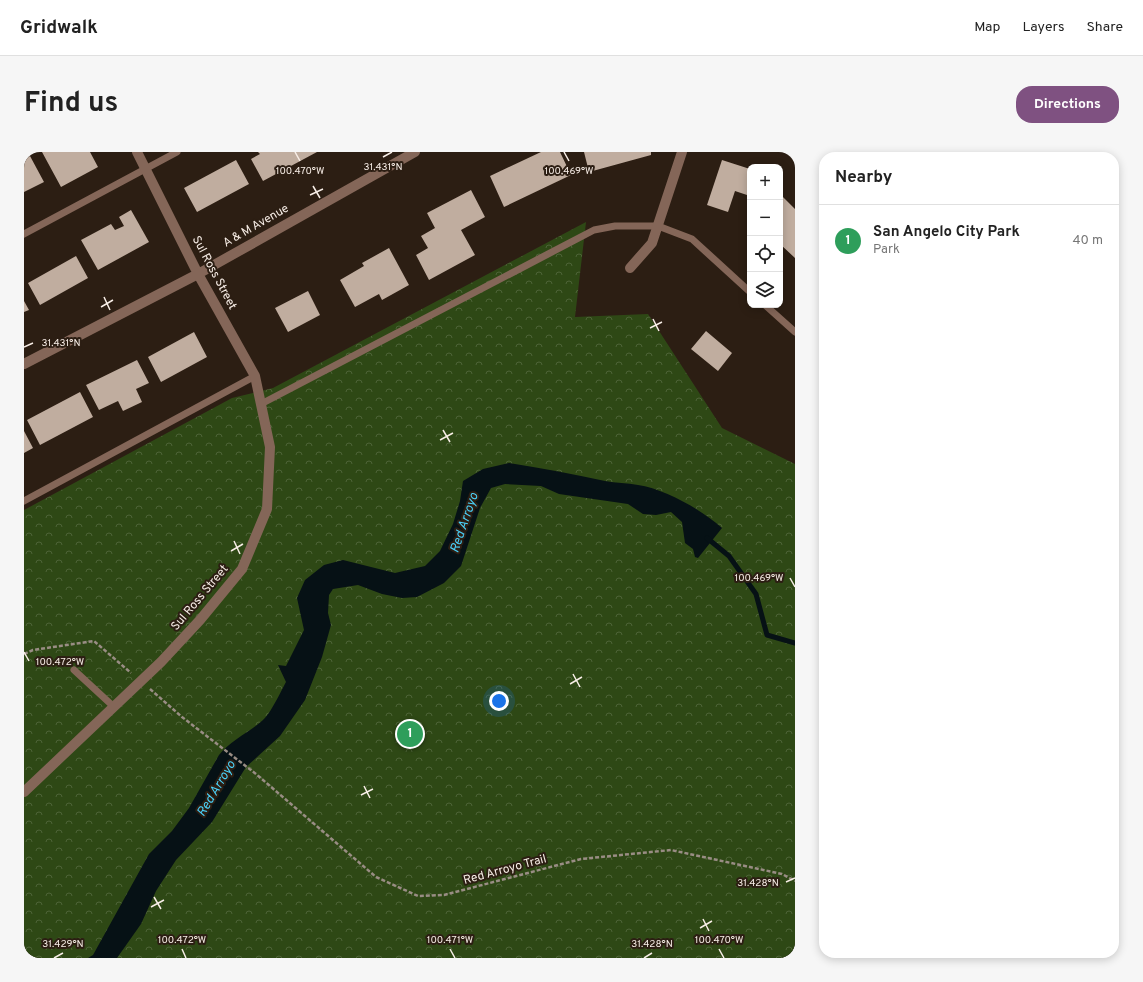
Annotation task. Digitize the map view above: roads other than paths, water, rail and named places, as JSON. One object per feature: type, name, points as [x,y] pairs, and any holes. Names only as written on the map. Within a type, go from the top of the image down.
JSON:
[{"type":"street","name":"Sul Ross Street","points":[[24,792],[162,662],[200,620],[242,569],[267,509],[270,447],[255,376],[198,274],[138,152]]},
{"type":"street","name":"A & M Avenue","points":[[24,364],[198,274],[415,152]]},
{"type":"street","points":[[630,268],[652,243],[682,152]]},
{"type":"lane","points":[[24,234],[177,152]]},
{"type":"lane","points":[[261,404],[594,230],[615,226],[658,226],[692,239],[747,289]]},
{"type":"lane","points":[[768,308],[795,332]]},
{"type":"lane","points":[[24,501],[255,376]]},
{"type":"lane","points":[[74,670],[114,707]]},
{"type":"water","points":[[509,463],[605,481],[649,487],[683,501],[704,514],[722,528],[698,558],[695,557],[693,549],[685,543],[682,522],[671,512],[656,515],[643,514],[628,504],[559,494],[541,486],[505,484],[491,488],[480,508],[461,566],[444,583],[417,597],[402,598],[382,594],[358,585],[333,589],[329,595],[328,613],[331,625],[322,657],[305,700],[280,736],[246,767],[212,822],[176,860],[156,891],[141,924],[117,958],[88,958],[93,955],[149,854],[172,831],[189,808],[219,755],[229,745],[263,720],[272,707],[286,682],[278,665],[286,666],[304,630],[297,598],[305,580],[324,565],[343,560],[395,573],[425,566],[440,551],[453,524],[460,501],[463,481],[483,469]]},
{"type":"waterway","name":"Red Arroyo","points":[[707,538],[729,556],[756,594],[767,635],[795,643]]},
{"type":"place","name":"San Angelo City Park","points":[[410,734]]}]
